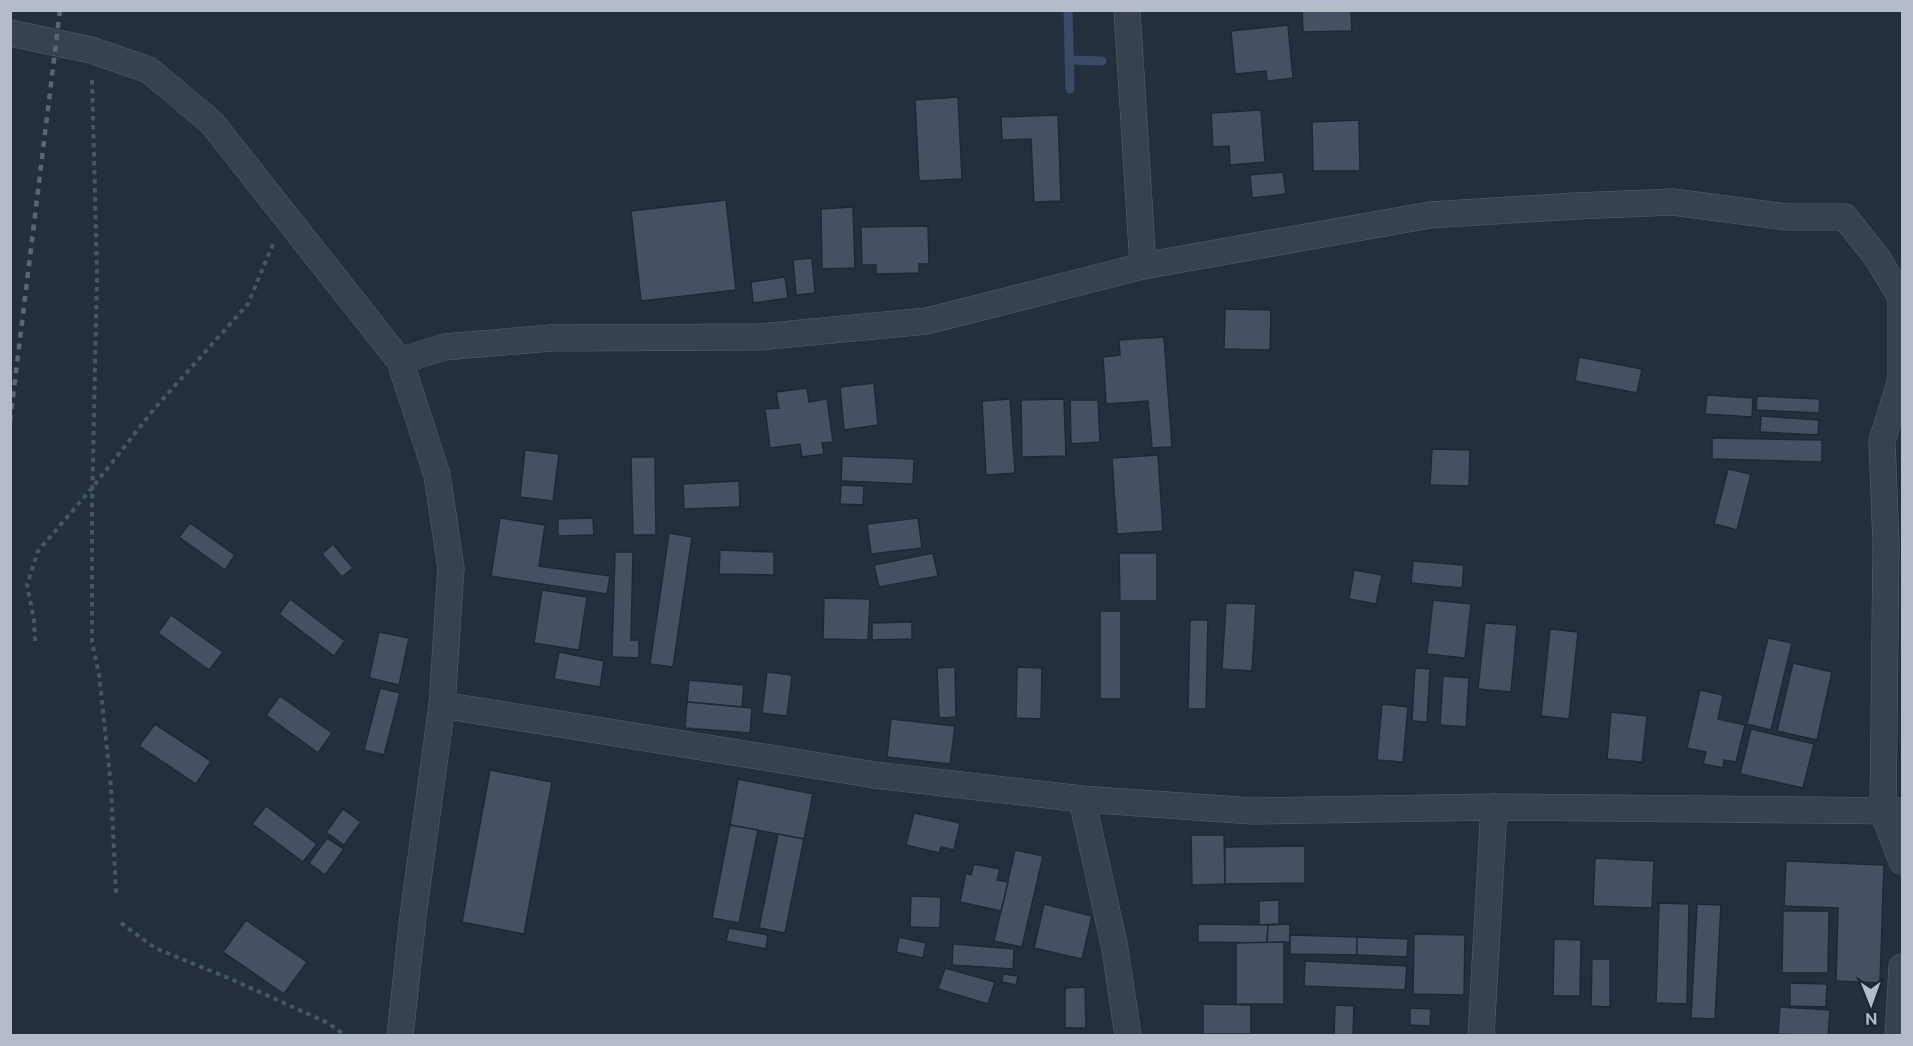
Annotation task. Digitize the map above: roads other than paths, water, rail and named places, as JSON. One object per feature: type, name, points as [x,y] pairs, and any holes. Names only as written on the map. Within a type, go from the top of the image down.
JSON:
[{"type":"street","points":[[1127,10],[1143,266]]},
{"type":"street","points":[[10,33],[91,50],[149,70],[212,123],[400,360],[437,475],[451,568],[442,705],[413,916],[400,1035]]},
{"type":"street","points":[[400,360],[444,347],[541,339],[759,337],[927,321],[1143,266],[1430,215],[1672,202],[1787,217],[1845,217],[1878,259],[1902,297],[1901,380],[1882,441],[1893,811],[1902,861]]},
{"type":"street","points":[[442,705],[875,775],[1082,799],[1252,811],[1494,807],[1893,811]]},
{"type":"street","points":[[1082,799],[1115,949],[1128,1035]]},
{"type":"street","points":[[1481,1035],[1494,807]]},
{"type":"street","points":[[1898,1035],[1902,967]]},
{"type":"waterway","points":[[1068,10],[1070,89]]},
{"type":"waterway","points":[[1069,60],[1102,61]]},
{"type":"railway","points":[[10,421],[60,10]]}]
